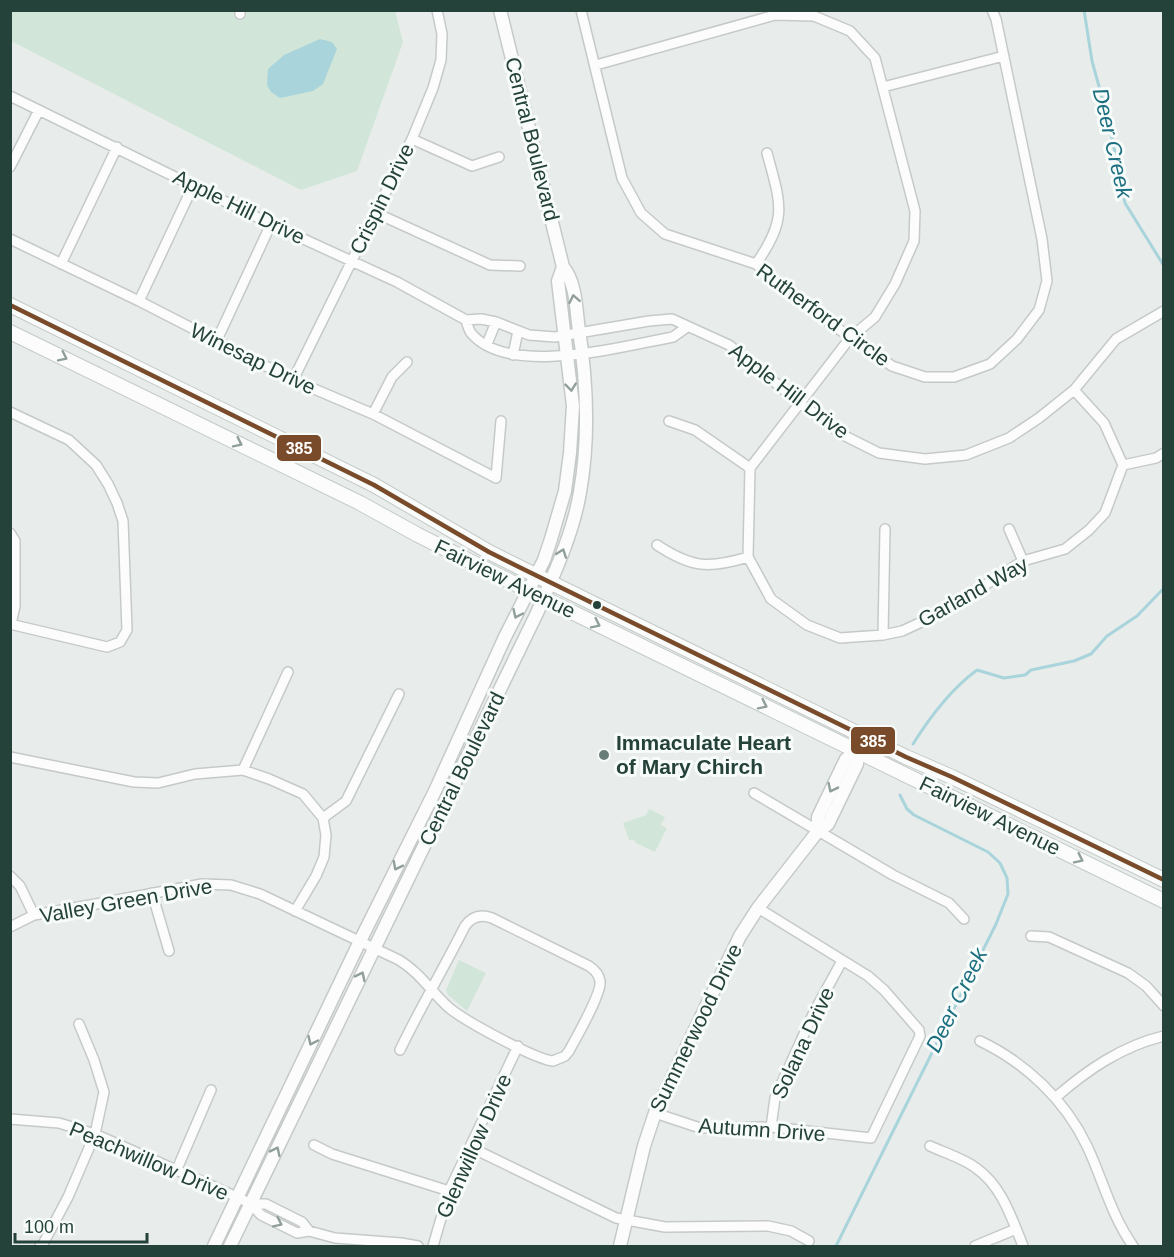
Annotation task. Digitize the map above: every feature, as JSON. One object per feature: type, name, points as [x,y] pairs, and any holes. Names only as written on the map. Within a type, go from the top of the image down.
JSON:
[{"type":"main road","name":"Fairview Avenue","points":[[10,305],[374,485],[489,552],[550,583],[1164,880]]},
{"type":"main road","name":"Fairview Avenue","points":[[10,332],[360,502],[418,535],[528,591],[1164,901]]},
{"type":"street","name":"Crispin Drive","points":[[293,380],[412,139],[433,88],[441,60],[442,34],[437,10]]},
{"type":"street","name":"Central Boulevard","points":[[230,1246],[550,583],[566,544],[580,494],[588,406],[580,332],[570,274],[563,267],[500,10]]},
{"type":"street","name":"Rutherford Circle","points":[[581,10],[622,178],[641,213],[665,234],[756,264],[850,338],[892,366],[925,377],[954,377],[990,364],[1017,339],[1039,310],[1047,281],[1042,238],[1004,56],[992,10]]},
{"type":"street","points":[[596,65],[775,15],[814,16],[850,31],[875,58],[915,211],[914,241],[895,284],[875,317],[850,338],[750,468],[694,430],[669,422]]},
{"type":"street","points":[[883,87],[1004,56]]},
{"type":"street","name":"Apple Hill Drive","points":[[10,96],[271,224],[397,282],[466,320],[482,319],[529,335],[555,337],[672,319],[729,345],[843,435],[879,453],[925,459],[966,455],[1009,438],[1074,390],[1116,339],[1164,311]]},
{"type":"street","points":[[10,167],[39,110]]},
{"type":"street","points":[[412,139],[472,166],[499,157]]},
{"type":"street","points":[[61,264],[117,147]]},
{"type":"street","points":[[756,264],[767,249],[778,226],[780,201],[767,153]]},
{"type":"street","points":[[139,301],[193,186]]},
{"type":"street","points":[[376,213],[490,265],[520,266]]},
{"type":"street","points":[[216,342],[271,224]]},
{"type":"street","name":"Winesap Drive","points":[[10,239],[139,301],[293,380],[373,414],[496,478],[501,421]]},
{"type":"street","name":"Central Boulevard","points":[[214,1246],[360,941],[435,791],[536,576],[551,539],[565,491],[573,406],[558,281],[563,267]]},
{"type":"street","name":"Apple Hill Drive","points":[[466,320],[471,333],[486,344],[513,355],[552,357],[673,337],[687,327]]},
{"type":"street","points":[[649,321],[650,341]]},
{"type":"street","points":[[486,344],[496,322]]},
{"type":"street","points":[[623,325],[626,345]]},
{"type":"street","points":[[513,355],[518,331]]},
{"type":"street","points":[[373,414],[392,377],[408,362]]},
{"type":"street","points":[[1074,390],[1104,423],[1124,465],[1156,458],[1164,453]]},
{"type":"street","points":[[10,412],[69,440],[96,465],[108,484],[123,522],[127,630],[120,642],[106,647],[11,624],[16,597],[15,541],[10,533]]},
{"type":"street","name":"Garland Way","points":[[750,468],[748,557],[771,599],[807,625],[840,638],[883,635],[902,631],[939,614],[1023,561],[1065,549],[1089,530],[1105,513],[1124,465]]},
{"type":"street","points":[[883,635],[885,529]]},
{"type":"street","points":[[1009,529],[1023,561]]},
{"type":"street","points":[[657,545],[676,558],[699,564],[722,565],[748,557]]},
{"type":"street","points":[[243,770],[288,672]]},
{"type":"street","points":[[323,818],[346,801],[399,694]]},
{"type":"street","name":"Summerwood Drive","points":[[620,1246],[654,1113],[740,936],[758,908],[818,831],[828,824],[857,764],[857,751],[864,736]]},
{"type":"street","points":[[10,757],[134,782],[158,783],[195,774],[243,770],[303,794],[323,818],[326,835],[324,857],[316,876],[295,911]]},
{"type":"street","points":[[754,793],[893,875],[949,903],[964,919]]},
{"type":"street","points":[[10,876],[20,886],[34,915]]},
{"type":"street","name":"Valley Green Drive","points":[[10,927],[34,915],[202,884],[231,885],[260,894],[409,966],[445,1005],[460,1017],[550,1061],[560,1060],[566,1056],[596,997],[600,980],[597,973],[589,966],[482,915],[472,918],[465,926],[432,990]]},
{"type":"street","points":[[152,893],[169,951]]},
{"type":"street","points":[[758,908],[842,961]]},
{"type":"street","points":[[1031,936],[1049,937],[1128,973],[1154,993],[1164,1006]]},
{"type":"street","name":"Autumn Drive","points":[[654,1113],[700,1128],[771,1127],[871,1138],[920,1036],[919,1029],[884,990],[868,976],[842,961]]},
{"type":"street","name":"Solana Drive","points":[[771,1127],[775,1098],[814,1012],[842,961]]},
{"type":"street","points":[[400,1050],[432,990]]},
{"type":"street","points":[[44,1246],[95,1134],[104,1092],[79,1024]]},
{"type":"street","points":[[1055,1098],[1095,1066],[1147,1041],[1164,1036]]},
{"type":"street","points":[[980,1041],[1013,1060],[1055,1098],[1087,1146],[1116,1219],[1133,1246]]},
{"type":"street","name":"Glenwillow Drive","points":[[433,1246],[449,1191],[518,1046]]},
{"type":"street","points":[[177,1169],[211,1090]]},
{"type":"street","name":"Peachwillow Drive","points":[[10,1119],[59,1123],[95,1134],[251,1204],[266,1204],[302,1222],[309,1231],[335,1238],[401,1242],[418,1246]]},
{"type":"street","points":[[314,1145],[332,1154],[449,1191]]},
{"type":"street","points":[[930,1146],[976,1167],[990,1180],[1001,1195],[1023,1246]]},
{"type":"street","points":[[470,1147],[616,1218],[665,1227],[768,1226],[791,1231],[809,1241]]},
{"type":"street","points":[[975,1246],[1016,1229]]},
{"type":"green space","points":[[10,11],[395,11],[403,42],[357,171],[301,190],[11,41]]},
{"type":"green space","points":[[649,809],[665,817],[661,825],[667,828],[655,852],[634,840],[629,840],[623,823],[646,815]]},
{"type":"green space","points":[[459,960],[486,973],[467,1011],[448,995],[446,990]]},
{"type":"water","points":[[320,39],[332,42],[337,49],[323,84],[313,91],[280,98],[271,92],[267,85],[268,69],[284,55]]},
{"type":"waterway","name":"Deer Creek","points":[[1084,10],[1092,61],[1109,123],[1125,203],[1164,266]]},
{"type":"waterway","name":"Deer Creek","points":[[913,744],[942,704],[977,670],[1004,678],[1025,675],[1031,670],[1074,661],[1091,654],[1107,636],[1137,616],[1164,588]]},
{"type":"waterway","name":"Deer Creek","points":[[836,1246],[996,924],[1008,894],[1007,878],[1000,863],[988,852],[914,815],[907,809],[900,795]]},
{"type":"transit line","name":"385","points":[[10,305],[374,485],[519,567],[906,757],[1164,880]]},
{"type":"place","name":"Immaculate Heart of Mary Chirch","points":[[604,755]]}]
